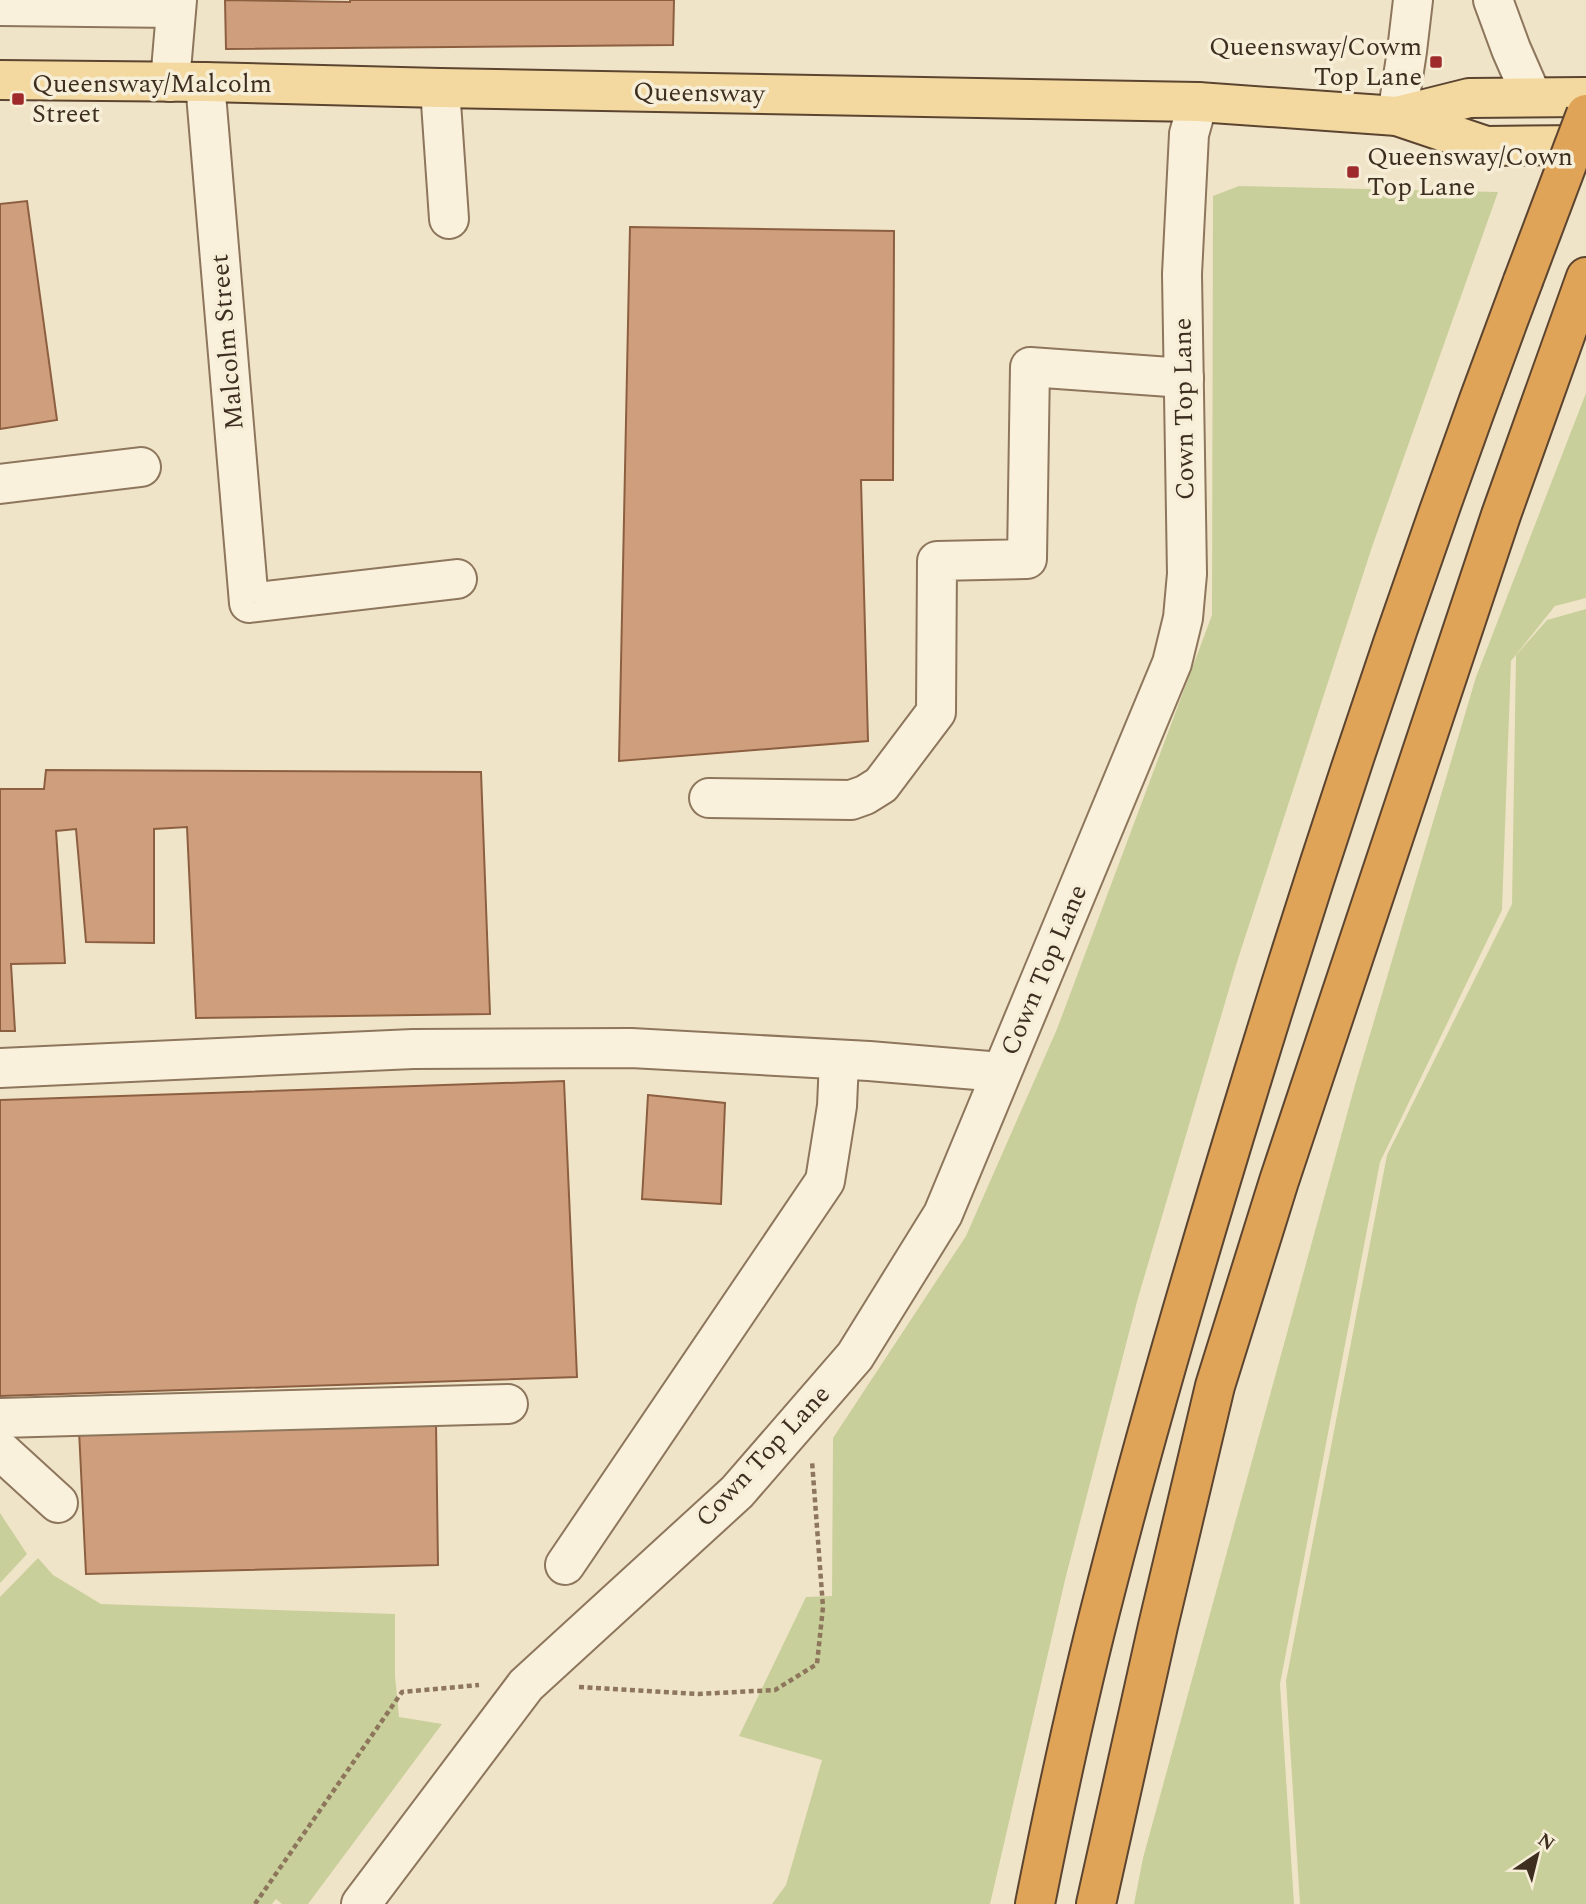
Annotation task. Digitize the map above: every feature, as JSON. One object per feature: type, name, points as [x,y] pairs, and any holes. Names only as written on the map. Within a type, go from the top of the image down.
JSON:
[{"type":"highway","points":[[1035,1904],[1051,1823],[1106,1589],[1196,1260],[1311,886],[1418,571],[1586,114]]},
{"type":"highway","points":[[1096,1904],[1215,1386],[1279,1181],[1501,515],[1584,282]]},
{"type":"main road","name":"Queensway","points":[[0,80],[1198,102],[1397,116],[1486,146],[1586,145]]},
{"type":"main road","name":"Queensway","points":[[1397,116],[1469,98],[1586,97]]},
{"type":"street","points":[[1397,116],[1413,0]]},
{"type":"street","points":[[1493,0],[1532,97]]},
{"type":"street","points":[[0,6],[177,4]]},
{"type":"street","name":"Malcolm Street","points":[[177,4],[249,603],[457,579]]},
{"type":"street","points":[[440,88],[449,219]]},
{"type":"street","name":"Cown Top Lane","points":[[361,1904],[526,1685],[737,1492],[855,1356],[943,1214],[1172,663],[1183,618],[1187,574],[1182,274],[1189,134],[1198,102]]},
{"type":"street","points":[[709,798],[851,800],[866,795],[881,785],[936,712],[937,561],[1027,559],[1030,368],[1184,378]]},
{"type":"street","points":[[0,484],[141,467]]},
{"type":"street","points":[[0,1069],[414,1049],[631,1048],[1001,1072]]},
{"type":"street","points":[[565,1565],[825,1181],[837,1106],[839,1060]]},
{"type":"street","points":[[0,1418],[508,1404]]},
{"type":"street","points":[[0,1450],[58,1503]]},
{"type":"path","points":[[255,1904],[402,1692],[491,1684],[698,1694],[775,1690],[817,1664],[824,1607],[809,1410]]},
{"type":"green space","points":[[1239,186],[1498,192],[1372,547],[1237,962],[1138,1298],[1065,1580],[990,1904],[772,1904],[786,1885],[822,1760],[739,1736],[806,1597],[832,1596],[833,1438],[966,1236],[1057,1029],[1212,615],[1213,196]]},
{"type":"green space","points":[[1586,393],[1586,598],[1555,606],[1511,661],[1502,910],[1380,1162],[1280,1684],[1294,1904],[1134,1904],[1143,1858],[1355,1085],[1476,677]]},
{"type":"green space","points":[[1586,609],[1586,1904],[1300,1904],[1286,1681],[1387,1155],[1512,904],[1516,655],[1547,620]]},
{"type":"green space","points":[[0,1513],[27,1554],[0,1583]]},
{"type":"green space","points":[[38,1558],[53,1575],[101,1604],[395,1614],[395,1676],[399,1717],[442,1724],[308,1904],[282,1904],[276,1899],[272,1904],[0,1904],[0,1597]]},
{"type":"building","points":[[225,0],[674,0],[673,45],[226,49]]},
{"type":"building","points":[[27,201],[57,420],[0,429],[0,204]]},
{"type":"building","points":[[630,227],[894,231],[893,480],[861,480],[868,741],[619,761]]},
{"type":"building","points":[[46,770],[481,772],[490,1014],[196,1018],[187,827],[154,829],[154,943],[86,942],[76,829],[56,831],[65,963],[11,964],[15,1031],[0,1031],[0,789],[44,789]]},
{"type":"building","points":[[564,1081],[577,1377],[0,1396],[0,1100]]},
{"type":"building","points":[[648,1095],[725,1103],[721,1204],[642,1199]]},
{"type":"building","points":[[436,1422],[438,1565],[86,1574],[79,1430]]},
{"type":"place","name":"Queensway/Cowm Top Lane","points":[[1436,62]]},
{"type":"place","name":"Queensway/Malcolm Street","points":[[18,99]]},
{"type":"place","name":"Queensway/Cown Top Lane","points":[[1353,172]]}]
